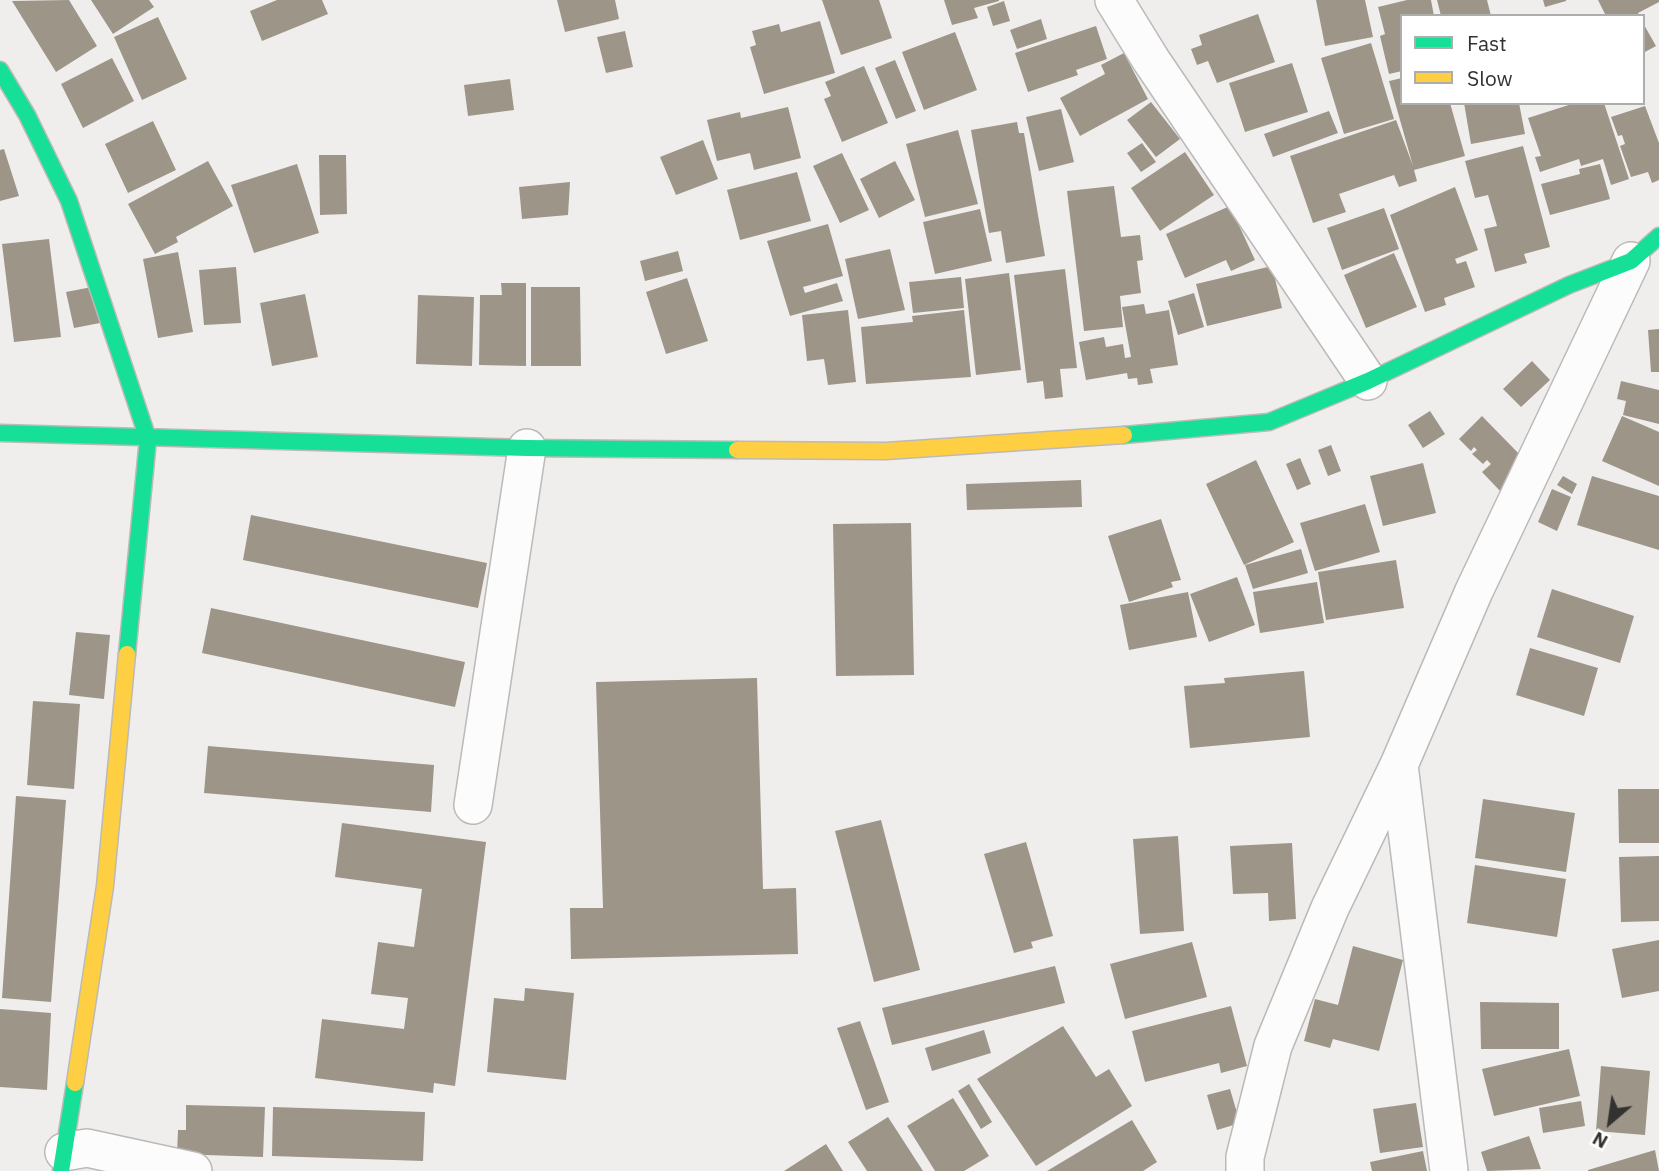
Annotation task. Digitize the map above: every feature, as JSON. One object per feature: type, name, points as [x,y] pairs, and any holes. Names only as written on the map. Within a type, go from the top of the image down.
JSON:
[{"type":"main road","points":[[0,70],[27,115],[69,201],[148,439],[105,886],[62,1162]]},
{"type":"main road","points":[[0,433],[527,448],[886,451],[1076,439],[1269,422],[1368,382],[1569,285],[1631,261],[1659,236]]},
{"type":"street","points":[[1114,0],[1151,60],[1368,382]]},
{"type":"street","points":[[1245,1171],[1245,1157],[1273,1046],[1330,908],[1399,765],[1474,592],[1631,261]]},
{"type":"street","points":[[473,805],[527,448]]},
{"type":"street","points":[[1399,765],[1449,1171]]},
{"type":"street","points":[[62,1162],[87,1148],[193,1171]]},
{"type":"building","points":[[69,0],[97,46],[56,72],[12,1]]},
{"type":"building","points":[[91,0],[149,0],[154,7],[113,34]]},
{"type":"building","points":[[277,0],[322,0],[328,14],[262,41],[250,11]]},
{"type":"building","points":[[557,0],[615,0],[619,19],[565,32]]},
{"type":"building","points":[[822,0],[879,0],[892,38],[841,55]]},
{"type":"building","points":[[944,0],[999,1],[974,8],[978,18],[952,25]]},
{"type":"building","points":[[1316,0],[1365,0],[1373,37],[1325,46]]},
{"type":"building","points":[[1407,0],[1431,0],[1434,14],[1400,14],[1400,71],[1389,74],[1380,36],[1385,34],[1378,7]]},
{"type":"building","points":[[1437,0],[1487,0],[1490,14],[1440,14]]},
{"type":"building","points":[[1543,0],[1566,0],[1566,1],[1545,7]]},
{"type":"building","points":[[1598,0],[1659,0],[1638,14],[1605,14]]},
{"type":"building","points":[[1004,1],[1010,21],[993,26],[987,7]]},
{"type":"building","points":[[1258,14],[1275,62],[1217,83],[1208,61],[1197,65],[1191,49],[1202,45],[1199,35]]},
{"type":"building","points":[[158,17],[187,79],[142,100],[114,37]]},
{"type":"building","points":[[1041,19],[1047,39],[1017,49],[1010,30]]},
{"type":"building","points":[[820,21],[835,73],[764,94],[750,47],[756,45],[752,31],[779,24],[781,32]]},
{"type":"building","points":[[1096,26],[1107,59],[1076,70],[1078,75],[1028,92],[1015,53]]},
{"type":"building","points":[[1645,27],[1656,46],[1645,52]]},
{"type":"building","points":[[625,31],[633,67],[606,73],[597,37]]},
{"type":"building","points":[[955,32],[977,90],[924,110],[902,52]]},
{"type":"building","points":[[1371,43],[1394,119],[1344,134],[1321,58]]},
{"type":"building","points":[[1124,53],[1148,99],[1080,136],[1060,98],[1105,74],[1101,65]]},
{"type":"building","points":[[112,58],[134,101],[83,128],[61,84]]},
{"type":"building","points":[[895,60],[916,111],[896,119],[875,68]]},
{"type":"building","points":[[1292,63],[1308,112],[1245,132],[1229,83]]},
{"type":"building","points":[[864,66],[888,123],[842,142],[824,99],[831,96],[825,82]]},
{"type":"building","points":[[1400,78],[1400,105],[1451,105],[1465,156],[1414,170],[1417,181],[1399,187],[1394,175],[1339,194],[1346,212],[1313,223],[1290,156],[1396,120],[1413,166],[1389,81]]},
{"type":"building","points":[[510,79],[514,110],[468,116],[464,85]]},
{"type":"building","points":[[1151,102],[1180,139],[1156,157],[1127,120]]},
{"type":"building","points":[[1464,105],[1519,105],[1525,134],[1471,144]]},
{"type":"building","points":[[1569,105],[1605,105],[1629,179],[1611,185],[1603,159],[1581,166],[1579,159],[1540,172],[1535,157],[1541,156],[1528,118]]},
{"type":"building","points":[[1645,106],[1659,143],[1659,180],[1652,183],[1648,172],[1631,177],[1620,146],[1625,144],[1622,135],[1618,136],[1611,117]]},
{"type":"building","points":[[788,107],[801,158],[754,170],[750,153],[717,161],[707,120],[740,112],[741,118]]},
{"type":"building","points":[[1061,109],[1074,162],[1039,171],[1026,117]]},
{"type":"building","points":[[1329,111],[1338,133],[1273,157],[1264,134]]},
{"type":"building","points":[[153,121],[176,170],[128,193],[105,144]]},
{"type":"building","points":[[1017,122],[1019,133],[1024,133],[1045,256],[1006,263],[1001,231],[989,233],[971,130]]},
{"type":"building","points":[[958,130],[978,204],[925,217],[906,144]]},
{"type":"building","points":[[703,140],[718,179],[676,195],[660,157]]},
{"type":"building","points":[[1142,143],[1156,162],[1141,172],[1127,153]]},
{"type":"building","points":[[1523,146],[1550,247],[1524,254],[1527,263],[1495,272],[1484,229],[1497,226],[1488,195],[1475,198],[1465,161]]},
{"type":"building","points":[[4,149],[19,196],[0,201],[0,150]]},
{"type":"building","points":[[1185,152],[1214,195],[1160,231],[1131,188]]},
{"type":"building","points":[[842,153],[869,210],[840,223],[813,166]]},
{"type":"building","points":[[319,155],[346,155],[347,214],[320,215]]},
{"type":"building","points":[[208,161],[233,206],[176,237],[178,242],[155,254],[128,204]]},
{"type":"building","points":[[895,161],[915,200],[879,218],[860,179]]},
{"type":"building","points":[[297,164],[319,233],[254,253],[231,185]]},
{"type":"building","points":[[1600,164],[1610,199],[1550,215],[1541,184],[1580,174],[1579,169]]},
{"type":"building","points":[[797,172],[811,221],[740,240],[727,190]]},
{"type":"building","points":[[570,182],[568,215],[522,219],[519,187]]},
{"type":"building","points":[[1114,186],[1121,237],[1140,235],[1143,260],[1137,261],[1141,293],[1120,296],[1123,327],[1084,331],[1067,191]]},
{"type":"building","points":[[1455,187],[1478,250],[1455,259],[1457,264],[1466,261],[1475,287],[1444,298],[1446,305],[1425,312],[1390,215]]},
{"type":"building","points":[[1230,206],[1255,260],[1231,271],[1226,260],[1185,278],[1166,234]]},
{"type":"building","points":[[1384,208],[1399,249],[1342,270],[1327,228]]},
{"type":"building","points":[[980,209],[992,261],[935,274],[923,222]]},
{"type":"building","points":[[828,224],[843,276],[803,287],[805,293],[837,283],[843,301],[790,316],[767,241]]},
{"type":"building","points":[[49,239],[61,337],[14,342],[2,244]]},
{"type":"building","points":[[890,249],[905,310],[858,319],[845,259]]},
{"type":"building","points":[[678,251],[683,271],[645,281],[640,261]]},
{"type":"building","points":[[178,252],[193,332],[158,338],[143,259]]},
{"type":"building","points":[[1394,253],[1417,307],[1366,328],[1344,275]]},
{"type":"building","points":[[1272,266],[1282,308],[1207,326],[1196,284]]},
{"type":"building","points":[[236,267],[241,323],[204,325],[199,270]]},
{"type":"building","points":[[1065,269],[1077,368],[1060,369],[1063,397],[1045,399],[1043,381],[1027,383],[1014,275]]},
{"type":"building","points":[[1009,273],[1021,370],[976,375],[965,279]]},
{"type":"building","points":[[961,277],[964,308],[913,313],[909,282]]},
{"type":"building","points":[[687,278],[708,341],[666,354],[646,292]]},
{"type":"building","points":[[501,283],[526,283],[526,366],[479,365],[480,295],[502,295]]},
{"type":"building","points":[[92,287],[100,323],[74,328],[66,292]]},
{"type":"building","points":[[531,287],[580,287],[581,366],[531,366]]},
{"type":"building","points":[[1194,293],[1204,327],[1178,335],[1168,301]]},
{"type":"building","points":[[305,294],[318,357],[272,366],[260,303]]},
{"type":"building","points":[[418,295],[474,297],[472,366],[416,364]]},
{"type":"building","points":[[1144,304],[1146,314],[1169,310],[1178,365],[1150,369],[1153,383],[1138,385],[1137,378],[1128,379],[1127,373],[1086,380],[1079,342],[1104,337],[1106,347],[1123,344],[1125,358],[1131,357],[1122,307]]},
{"type":"building","points":[[848,310],[856,382],[828,385],[824,359],[807,361],[802,315]]},
{"type":"building","points":[[964,310],[971,377],[866,384],[861,327],[913,322],[912,316]]},
{"type":"building","points":[[1659,329],[1659,372],[1651,372],[1648,330]]},
{"type":"building","points":[[1532,361],[1550,380],[1521,407],[1503,389]]},
{"type":"building","points":[[1621,381],[1659,390],[1659,424],[1623,415],[1626,401],[1617,399]]},
{"type":"building","points":[[1430,411],[1445,434],[1423,448],[1408,425]]},
{"type":"building","points":[[1482,416],[1525,460],[1502,493],[1482,472],[1491,464],[1487,460],[1483,464],[1472,454],[1477,450],[1474,447],[1471,451],[1459,439]]},
{"type":"building","points":[[1622,416],[1659,432],[1659,486],[1602,461]]},
{"type":"building","points":[[1331,445],[1341,471],[1328,476],[1318,450]]},
{"type":"building","points":[[1300,458],[1311,484],[1297,490],[1286,464]]},
{"type":"building","points":[[1256,460],[1294,542],[1244,565],[1206,484]]},
{"type":"building","points":[[1423,463],[1436,513],[1383,526],[1370,476]]},
{"type":"building","points":[[1563,476],[1577,484],[1572,494],[1557,485]]},
{"type":"building","points":[[1592,476],[1659,496],[1659,550],[1577,525]]},
{"type":"building","points":[[1081,480],[1082,507],[967,510],[966,484]]},
{"type":"building","points":[[1552,489],[1571,497],[1557,531],[1538,522]]},
{"type":"building","points":[[1365,504],[1380,552],[1315,571],[1300,523]]},
{"type":"building","points":[[251,515],[487,563],[478,608],[243,560]]},
{"type":"building","points":[[1161,519],[1181,580],[1171,582],[1173,587],[1129,602],[1108,536]]},
{"type":"building","points":[[911,523],[914,675],[836,676],[833,524]]},
{"type":"building","points":[[1301,549],[1308,573],[1253,589],[1245,565]]},
{"type":"building","points":[[1396,560],[1404,608],[1326,620],[1318,572]]},
{"type":"building","points":[[1237,577],[1255,625],[1209,642],[1190,594]]},
{"type":"building","points":[[1317,582],[1324,623],[1260,633],[1253,592]]},
{"type":"building","points":[[1552,589],[1634,616],[1620,663],[1537,637]]},
{"type":"building","points":[[1188,592],[1197,637],[1129,650],[1120,605]]},
{"type":"building","points":[[211,608],[465,662],[455,707],[202,653]]},
{"type":"building","points":[[76,632],[110,635],[104,699],[69,695]]},
{"type":"building","points":[[1530,648],[1598,668],[1584,716],[1516,695]]},
{"type":"building","points":[[1304,671],[1310,737],[1190,748],[1184,686],[1225,683],[1224,678]]},
{"type":"building","points":[[757,678],[763,889],[796,888],[798,954],[571,959],[570,908],[603,908],[596,682]]},
{"type":"building","points":[[33,701],[80,704],[74,789],[27,785]]},
{"type":"building","points":[[208,746],[434,765],[431,812],[204,793]]},
{"type":"building","points":[[1618,789],[1659,789],[1659,843],[1619,843]]},
{"type":"building","points":[[16,796],[66,800],[51,1002],[2,998]]},
{"type":"building","points":[[1483,799],[1575,813],[1566,872],[1475,858]]},
{"type":"building","points":[[881,820],[920,970],[874,982],[835,831]]},
{"type":"building","points":[[342,823],[486,842],[455,1086],[434,1083],[433,1093],[315,1078],[322,1019],[404,1029],[408,998],[371,994],[378,942],[414,947],[422,889],[335,877]]},
{"type":"building","points":[[1178,836],[1184,931],[1140,934],[1133,839]]},
{"type":"building","points":[[1026,842],[1053,936],[1031,942],[1033,948],[1014,953],[984,854]]},
{"type":"building","points":[[1292,843],[1296,919],[1269,921],[1268,893],[1233,894],[1230,846]]},
{"type":"building","points":[[1659,856],[1659,921],[1621,922],[1619,857]]},
{"type":"building","points":[[1475,865],[1566,879],[1557,937],[1467,923]]},
{"type":"building","points":[[1659,940],[1659,991],[1622,998],[1612,949]]},
{"type":"building","points":[[1192,942],[1207,997],[1125,1019],[1110,964]]},
{"type":"building","points":[[1353,946],[1403,960],[1379,1051],[1333,1039],[1330,1048],[1304,1041],[1315,999],[1338,1005]]},
{"type":"building","points":[[1055,966],[1065,1003],[892,1045],[882,1008]]},
{"type":"building","points":[[525,988],[574,993],[566,1080],[487,1072],[494,998],[524,1001]]},
{"type":"building","points":[[1480,1002],[1559,1003],[1559,1049],[1481,1049]]},
{"type":"building","points":[[1231,1006],[1247,1066],[1221,1073],[1219,1063],[1145,1082],[1132,1031]]},
{"type":"building","points":[[0,1009],[51,1013],[47,1090],[0,1087]]},
{"type":"building","points":[[860,1021],[889,1102],[866,1110],[837,1028]]},
{"type":"building","points":[[1063,1026],[1096,1077],[1109,1069],[1132,1106],[1036,1166],[977,1079]]},
{"type":"building","points":[[984,1030],[991,1053],[932,1071],[925,1048]]},
{"type":"building","points":[[1569,1049],[1580,1096],[1494,1116],[1482,1069]]},
{"type":"building","points":[[1601,1066],[1650,1071],[1645,1135],[1596,1131]]},
{"type":"building","points":[[969,1084],[992,1122],[981,1129],[958,1091]]},
{"type":"building","points":[[1230,1089],[1240,1123],[1217,1130],[1207,1095]]},
{"type":"building","points":[[953,1098],[989,1156],[964,1171],[935,1171],[907,1126]]},
{"type":"building","points":[[1581,1101],[1585,1126],[1543,1133],[1539,1108]]},
{"type":"building","points":[[1416,1103],[1423,1147],[1380,1153],[1373,1109]]},
{"type":"building","points":[[186,1105],[265,1107],[263,1157],[177,1154],[178,1130],[186,1130]]},
{"type":"building","points":[[273,1107],[425,1112],[423,1161],[272,1156]]},
{"type":"building","points":[[888,1117],[923,1171],[867,1171],[848,1142]]},
{"type":"building","points":[[1132,1120],[1157,1162],[1143,1171],[1047,1171]]},
{"type":"building","points":[[1529,1136],[1541,1169],[1487,1171],[1481,1152]]},
{"type":"building","points":[[826,1144],[843,1171],[784,1171]]},
{"type":"building","points":[[1655,1150],[1659,1171],[1588,1171],[1588,1170]]},
{"type":"building","points":[[1423,1151],[1427,1171],[1372,1171],[1370,1162]]},
{"type":"traffic: fast","points":[[0,70],[27,115],[69,201],[148,439],[127,654]]},
{"type":"traffic: fast","points":[[1124,435],[1269,422],[1368,381],[1569,285],[1631,261],[1659,236]]},
{"type":"traffic: fast","points":[[0,433],[527,448],[737,450]]},
{"type":"traffic: fast","points":[[61,1171],[75,1083]]},
{"type":"traffic: slow","points":[[737,450],[886,451],[1124,435]]},
{"type":"traffic: slow","points":[[75,1083],[105,886],[127,654]]}]
